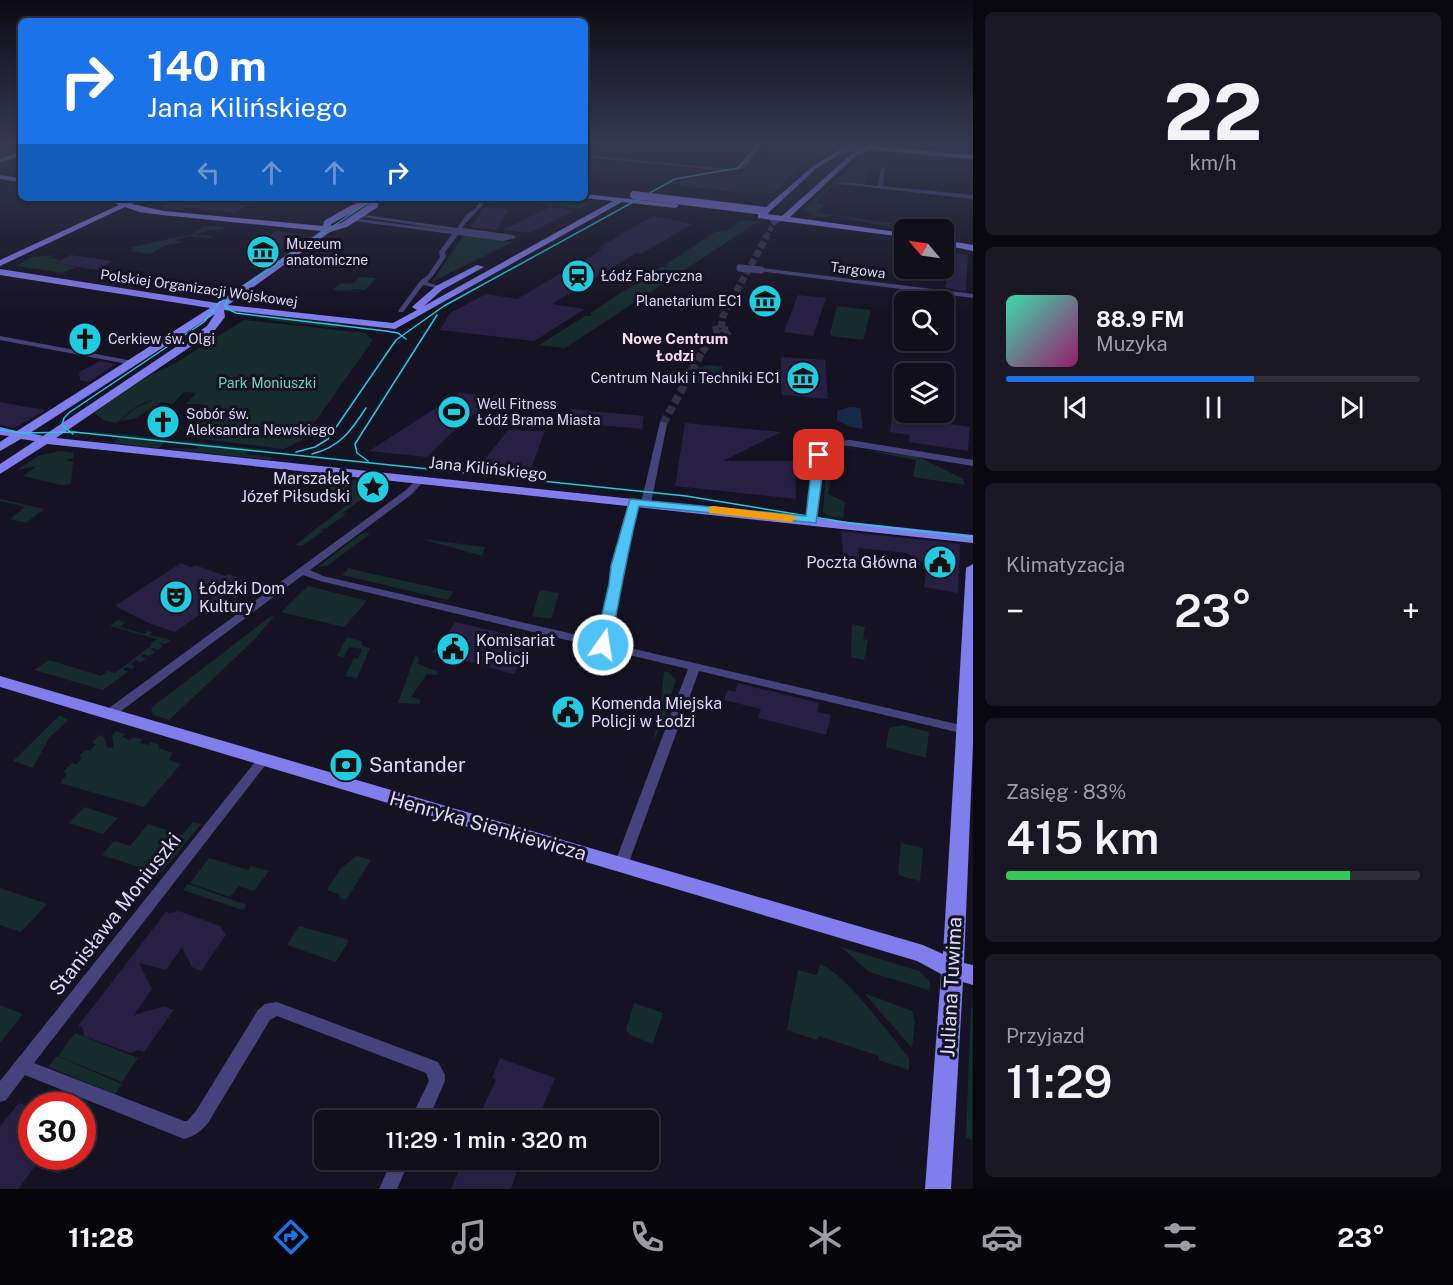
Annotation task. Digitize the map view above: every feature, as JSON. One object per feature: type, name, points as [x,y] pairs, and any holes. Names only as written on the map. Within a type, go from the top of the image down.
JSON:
[{"type":"street","points":[[400,320],[439,288],[609,200]]},
{"type":"street","points":[[400,320],[609,200]]},
{"type":"street","points":[[626,200],[790,216],[894,233]]},
{"type":"street","points":[[669,200],[765,215]]},
{"type":"street","points":[[765,215],[780,200]]},
{"type":"street","points":[[790,216],[806,200]]},
{"type":"street","points":[[117,201],[143,211],[327,230],[341,227],[356,218],[375,205],[375,201]]},
{"type":"street","points":[[0,263],[132,201]]},
{"type":"street","points":[[327,230],[327,224],[357,205],[369,201]]},
{"type":"street","points":[[400,320],[423,282],[444,257],[442,252],[482,201]]},
{"type":"street","points":[[356,218],[513,237],[503,239],[457,231]]},
{"type":"street","points":[[0,447],[219,307],[327,230]]},
{"type":"street","points":[[954,242],[973,243]]},
{"type":"street","points":[[954,243],[973,248]]},
{"type":"street","name":"Targowa","points":[[740,268],[973,296]]},
{"type":"street","name":"Polskiej Organizacji Wojskowej","points":[[0,272],[219,307],[400,320]]},
{"type":"street","points":[[423,282],[425,285],[439,288]]},
{"type":"street","points":[[0,470],[211,328],[220,317],[219,307]]},
{"type":"street","points":[[0,338],[133,363]]},
{"type":"street","points":[[603,645],[616,584],[617,566],[640,502],[663,424]]},
{"type":"street","name":"Jana Kilińskiego","points":[[0,431],[45,440],[973,538]]},
{"type":"street","points":[[812,520],[819,455],[833,444],[862,444],[973,463]]},
{"type":"street","points":[[109,714],[409,492],[422,479]]},
{"type":"street","name":"Juliana Tuwima","points":[[938,1189],[963,972],[965,730],[973,568]]},
{"type":"street","points":[[302,571],[320,578],[965,730]]},
{"type":"street","points":[[621,865],[695,666]]},
{"type":"street","name":"Henryka Sienkiewicza","points":[[0,681],[923,954],[963,972]]},
{"type":"street","name":"Stanisława Moniuszki","points":[[0,1094],[263,760]]},
{"type":"street","points":[[22,1066],[184,1130],[198,1123],[264,1015],[271,1009],[283,1011],[432,1067],[437,1075],[437,1081],[424,1110]]},
{"type":"street","points":[[388,1189],[397,1170]]},
{"type":"green space","points":[[813,200],[818,200],[816,203],[824,205],[816,213],[894,223],[884,224],[894,226],[894,228],[834,216],[827,216],[827,218],[810,216],[814,214],[803,210]]},
{"type":"green space","points":[[514,201],[591,203],[579,209]]},
{"type":"green space","points":[[743,220],[768,223],[756,223],[565,348],[539,345],[585,316],[592,316],[590,313],[661,267],[668,267],[665,265],[715,232],[726,231]]},
{"type":"green space","points":[[204,226],[227,227],[192,235],[214,236],[210,238],[190,236],[174,240],[181,242],[166,245],[151,254],[131,251],[132,247],[191,235]]},
{"type":"green space","points":[[463,236],[513,242],[432,282]]},
{"type":"green space","points":[[56,255],[45,258],[60,259],[55,263],[76,267],[63,273],[16,266],[32,257]]},
{"type":"green space","points":[[360,277],[376,278],[365,290],[345,289],[364,292],[332,290],[341,283],[352,284]]},
{"type":"green space","points":[[837,306],[871,310],[863,340],[832,336],[830,333]]},
{"type":"green space","points":[[251,315],[344,324],[338,328],[268,320],[271,317]]},
{"type":"green space","name":"Park Moniuszki","points":[[244,320],[365,333],[373,340],[302,440],[284,449],[179,436],[189,436],[206,416],[202,404],[186,404],[196,393],[184,392],[173,404],[161,402],[134,419],[120,421],[134,409],[117,423],[105,421],[94,413],[147,377],[174,364]]},
{"type":"green space","points":[[709,365],[722,367],[720,378],[716,378],[714,382],[686,383],[694,381],[695,379],[688,379],[699,372],[694,370],[695,368]]},
{"type":"green space","points":[[92,433],[169,439],[159,448],[85,440],[114,442],[120,436]]},
{"type":"green space","points":[[175,440],[276,451],[250,450],[246,454],[272,457],[270,460],[169,449],[196,449],[200,445]]},
{"type":"green space","points":[[861,449],[919,457],[963,479],[965,485],[913,477],[916,460]]},
{"type":"green space","points":[[60,451],[74,453],[73,458],[66,460],[73,462],[71,484],[62,485],[23,476],[37,466],[17,470],[38,456]]},
{"type":"green space","points":[[832,451],[836,453],[828,494],[845,502],[843,518],[829,516],[823,512],[827,457]]},
{"type":"green space","points":[[317,477],[383,483],[378,487],[371,487],[375,489],[327,528],[320,529],[323,531],[302,546],[295,545],[351,502],[317,481]]},
{"type":"green space","points":[[0,499],[44,509],[26,523],[10,519],[25,507],[0,501]]},
{"type":"green space","points":[[370,534],[327,566],[318,567],[359,535]]},
{"type":"green space","points":[[422,539],[485,547],[482,556]]},
{"type":"green space","points":[[349,568],[454,592],[448,600],[342,575]]},
{"type":"green space","points":[[308,586],[367,601],[344,627],[281,612]]},
{"type":"green space","points":[[540,590],[559,593],[551,619],[532,616]]},
{"type":"green space","points":[[271,616],[274,617],[252,642],[169,720],[153,715],[151,708]]},
{"type":"green space","points":[[118,620],[125,623],[120,627],[144,634],[148,631],[152,632],[150,635],[171,640],[166,644],[159,643],[163,646],[158,650],[150,649],[155,652],[149,656],[144,654],[141,656],[146,659],[140,662],[136,660],[131,664],[135,667],[132,669],[126,667],[123,669],[128,672],[103,690],[34,670],[49,660],[101,676],[108,671],[115,673],[157,639],[110,626]]},
{"type":"green space","points":[[852,624],[865,627],[863,639],[868,640],[864,660],[851,657]]},
{"type":"green space","points":[[347,637],[361,641],[363,646],[370,648],[357,678],[345,676],[354,658],[358,659],[362,649],[349,647],[344,657],[337,656]]},
{"type":"green space","points":[[415,656],[419,657],[418,664],[437,671],[438,675],[427,674],[411,697],[421,700],[419,704],[398,703]]},
{"type":"green space","points":[[664,672],[669,672],[676,681],[666,707],[666,714],[653,742],[660,711]]},
{"type":"green space","points":[[60,715],[68,720],[49,738],[33,768],[13,761]]},
{"type":"green space","points":[[902,725],[929,732],[926,758],[886,747],[889,728]]},
{"type":"green space","points":[[116,731],[125,734],[122,737],[130,740],[133,737],[142,739],[140,743],[148,745],[151,742],[160,745],[158,748],[173,753],[169,760],[181,764],[144,807],[60,783],[67,774],[63,772],[72,763],[77,764],[82,758],[79,756],[86,750],[90,751],[96,744],[92,743],[99,735],[104,737],[107,748],[114,747],[112,736]]},
{"type":"green space","points":[[84,807],[118,818],[103,834],[69,823]]},
{"type":"green space","points":[[193,822],[201,824],[160,874],[102,855],[114,841],[130,846],[148,824],[182,835]]},
{"type":"green space","points":[[901,843],[923,848],[920,881],[898,875]]},
{"type":"green space","points":[[357,856],[371,860],[346,900],[340,898],[339,894],[327,890],[341,868]]},
{"type":"green space","points":[[209,858],[248,870],[251,866],[269,871],[254,891],[239,886],[230,897],[190,883]]},
{"type":"green space","points":[[188,884],[247,905],[243,910],[183,890]]},
{"type":"green space","points":[[0,888],[47,904],[21,932],[0,925]]},
{"type":"green space","points":[[299,926],[349,940],[336,962],[287,945]]},
{"type":"green space","points":[[841,947],[919,971],[930,982],[929,990],[869,972]]},
{"type":"green space","points":[[820,964],[843,980],[867,1006],[909,1058],[909,1070],[879,1060],[879,1056],[819,1036],[817,1040],[787,1030],[798,970],[817,975]]},
{"type":"green space","points":[[864,993],[912,1011],[915,1021],[912,1048]]},
{"type":"green space","points":[[634,1003],[663,1013],[653,1044],[630,1035],[626,1030]]},
{"type":"green space","points":[[0,1005],[23,1014],[0,1043]]},
{"type":"green space","points":[[971,1007],[973,1008],[972,1140],[966,1138]]},
{"type":"green space","points":[[75,1033],[138,1058],[122,1082],[58,1056]]},
{"type":"green space","points":[[57,1056],[122,1084],[115,1094],[48,1067]]},
{"type":"water","points":[[850,407],[860,408],[863,429],[851,427],[837,420],[837,411]]},
{"type":"building","points":[[166,201],[255,201],[235,213],[187,207],[182,210],[161,208],[167,205]]},
{"type":"building","points":[[484,207],[509,209],[496,230],[471,227]]},
{"type":"building","points":[[550,207],[574,211],[529,233],[503,230]]},
{"type":"building","points":[[653,216],[692,224],[641,254],[636,253],[552,304],[585,309],[534,341],[440,330],[450,313],[486,294],[517,299],[603,249],[598,248]]},
{"type":"building","points":[[276,231],[304,234],[271,255],[245,252]]},
{"type":"building","points":[[954,253],[968,255],[966,291],[945,288],[947,279],[954,279]]},
{"type":"building","points":[[71,255],[113,261],[97,270],[55,263]]},
{"type":"building","points":[[798,295],[826,298],[813,336],[784,332]]},
{"type":"building","name":"Centrum Nauki i Techniki EC1","points":[[781,357],[825,360],[828,399],[782,395],[781,382],[756,380],[756,369],[781,372]]},
{"type":"building","points":[[100,361],[116,364],[89,382],[80,380],[81,371]]},
{"type":"building","points":[[459,393],[501,397],[463,422],[427,457],[369,451]]},
{"type":"building","points":[[0,402],[46,410],[14,428],[0,425]]},
{"type":"building","points":[[571,409],[644,416],[642,429],[567,422]]},
{"type":"building","name":"Sobór św. Aleksandra Newskiego","points":[[169,413],[178,420],[169,427],[151,426],[155,423],[147,422]]},
{"type":"building","points":[[892,416],[894,416],[894,423],[942,423],[970,427],[968,451],[909,442],[910,435],[890,432]]},
{"type":"building","points":[[685,423],[781,432],[723,461],[795,461],[796,499],[675,486]]},
{"type":"building","points":[[508,430],[545,431],[531,468],[482,463]]},
{"type":"building","name":"Poczta Główna","points":[[841,531],[960,544],[958,593],[924,587],[927,566],[907,553],[858,548],[860,563],[844,561]]},
{"type":"building","name":"Łódzki Dom Kultury","points":[[181,563],[191,567],[195,565],[225,576],[229,574],[247,581],[175,632],[151,624],[115,606]]},
{"type":"building","name":"Komisariat I Policji","points":[[455,622],[533,640],[514,674],[432,652],[441,640],[444,640]]},
{"type":"building","points":[[738,683],[819,703],[817,712],[831,715],[826,735],[758,718],[761,709],[724,700],[728,690],[735,692]]},
{"type":"building","points":[[179,911],[220,926],[226,935],[201,971],[192,967],[182,947],[166,970],[139,963],[152,989],[134,1015],[164,1006],[174,1010],[144,1052],[139,1050],[130,1053],[84,1036],[83,1028],[78,1026],[166,912]]},
{"type":"building","points":[[500,1058],[555,1078],[541,1110],[482,1110],[496,1080],[492,1078]]},
{"type":"building","points":[[18,1104],[18,1170],[32,1170],[18,1189],[0,1189],[0,1126]]},
{"type":"building","points":[[49,1170],[62,1170],[59,1174]]},
{"type":"building","points":[[459,1170],[518,1170],[511,1189],[451,1189]]},
{"type":"tunnel","points":[[766,237],[774,223]]},
{"type":"tunnel","points":[[721,328],[723,316],[767,236]]},
{"type":"tunnel","points":[[721,328],[730,331],[721,334],[712,330],[721,328]]},
{"type":"tunnel","points":[[702,352],[717,334]]},
{"type":"tunnel","points":[[663,424],[703,350]]},
{"type":"tram line","points":[[402,336],[444,306],[636,200]]},
{"type":"tram line","points":[[71,432],[62,425],[64,418],[70,412],[204,322],[219,303],[371,201]]},
{"type":"tram line","points":[[228,300],[225,304],[226,308],[236,313],[386,331],[402,336]]},
{"type":"tram line","points":[[368,461],[357,453],[355,444],[437,315]]},
{"type":"tram line","points":[[296,452],[315,447],[328,439],[396,340],[402,336]]},
{"type":"tram line","points":[[402,336],[406,339]]},
{"type":"tram line","points":[[312,454],[330,447],[344,437],[366,408]]},
{"type":"tram line","points":[[0,430],[23,433],[71,432]]},
{"type":"tram line","points":[[71,432],[686,496],[850,523],[973,537]]},
{"type":"slow traffic","points":[[713,510],[791,518]]},
{"type":"place","name":"Muzeum anatomiczne","points":[[263,252]]},
{"type":"place","name":"Łódź Fabryczna","points":[[578,276]]},
{"type":"place","name":"Planetarium EC1","points":[[765,301]]},
{"type":"place","name":"Cerkiew św. Olgi","points":[[85,339]]},
{"type":"place","name":"Centrum Nauki i Techniki EC1","points":[[803,378]]},
{"type":"place","name":"Well Fitness Łódź Brama Miasta","points":[[454,412]]},
{"type":"place","name":"Sobór św. Aleksandra Newskiego","points":[[163,422]]},
{"type":"place","name":"Marszałek Józef Piłsudski","points":[[373,487]]},
{"type":"place","name":"Poczta Główna","points":[[940,562]]},
{"type":"place","name":"Łódzki Dom Kultury","points":[[176,597]]},
{"type":"place","name":"Komisariat I Policji","points":[[453,649]]},
{"type":"place","name":"Komenda Miejska Policji w Łodzi","points":[[568,712]]},
{"type":"place","name":"Santander","points":[[346,765]]},
{"type":"district","name":"Nowe Centrum Łodzi","points":[[675,348]]},
{"type":"route","points":[[603,645],[616,584],[617,566],[621,558],[634,501],[812,520],[819,455]]}]
